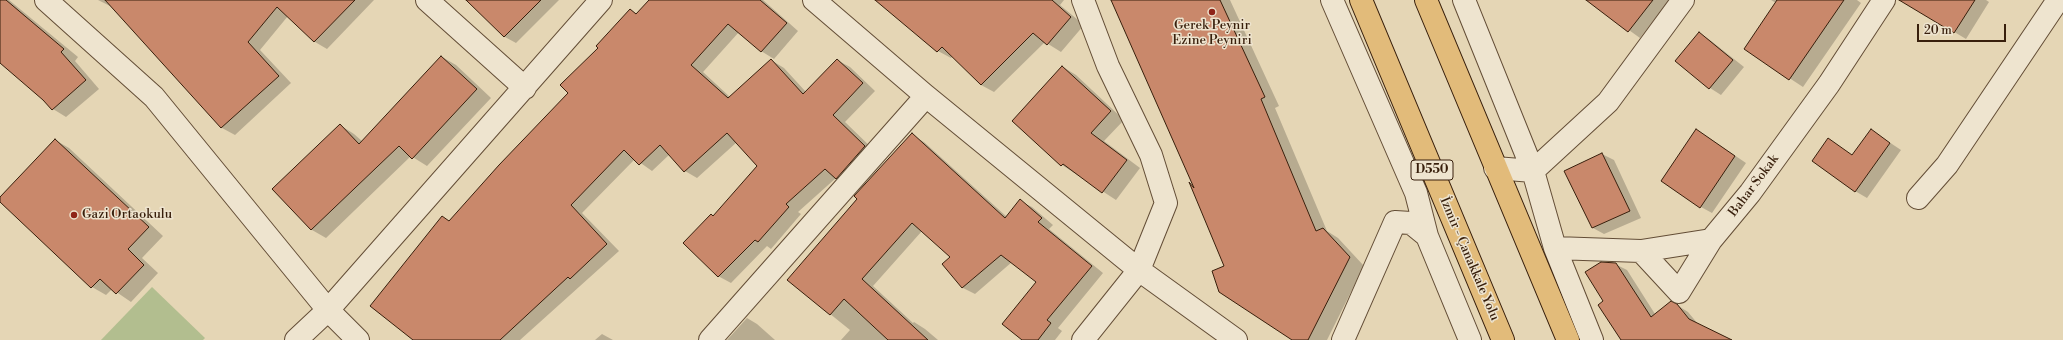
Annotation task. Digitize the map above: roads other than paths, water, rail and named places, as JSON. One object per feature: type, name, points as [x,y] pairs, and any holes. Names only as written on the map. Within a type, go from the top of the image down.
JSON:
[{"type":"highway","name":"İzmir - Çanakkale Yolu","points":[[1361,0],[1503,340]]},
{"type":"highway","points":[[1427,0],[1495,168],[1568,340]]},
{"type":"street","points":[[46,0],[154,97],[328,310],[358,340]]},
{"type":"street","points":[[427,0],[525,88]]},
{"type":"street","points":[[296,340],[328,310],[601,0]]},
{"type":"street","points":[[814,0],[926,96],[1139,270],[1236,340]]},
{"type":"street","points":[[1082,0],[1108,66],[1150,155],[1166,203],[1139,270],[1083,340]]},
{"type":"street","points":[[1332,0],[1416,193],[1427,236],[1470,340]]},
{"type":"street","points":[[1464,0],[1533,171],[1554,248],[1592,340]]},
{"type":"street","points":[[1495,168],[1533,171],[1608,102],[1683,0]]},
{"type":"street","name":"Bahar Sokak","points":[[1641,251],[1679,292],[1712,240],[1750,193],[1829,84],[1884,0]]},
{"type":"street","points":[[1918,198],[1947,165],[2058,0]]},
{"type":"street","points":[[710,340],[926,96]]},
{"type":"street","points":[[1416,193],[1437,180]]},
{"type":"street","points":[[1343,340],[1395,222],[1411,222],[1427,236]]},
{"type":"street","points":[[1554,248],[1641,251],[1712,240]]},
{"type":"place","name":"Gerek Peynir Ezine Peyniri","points":[[1212,12]]},
{"type":"place","name":"Gazi Ortaokulu","points":[[74,215]]}]
